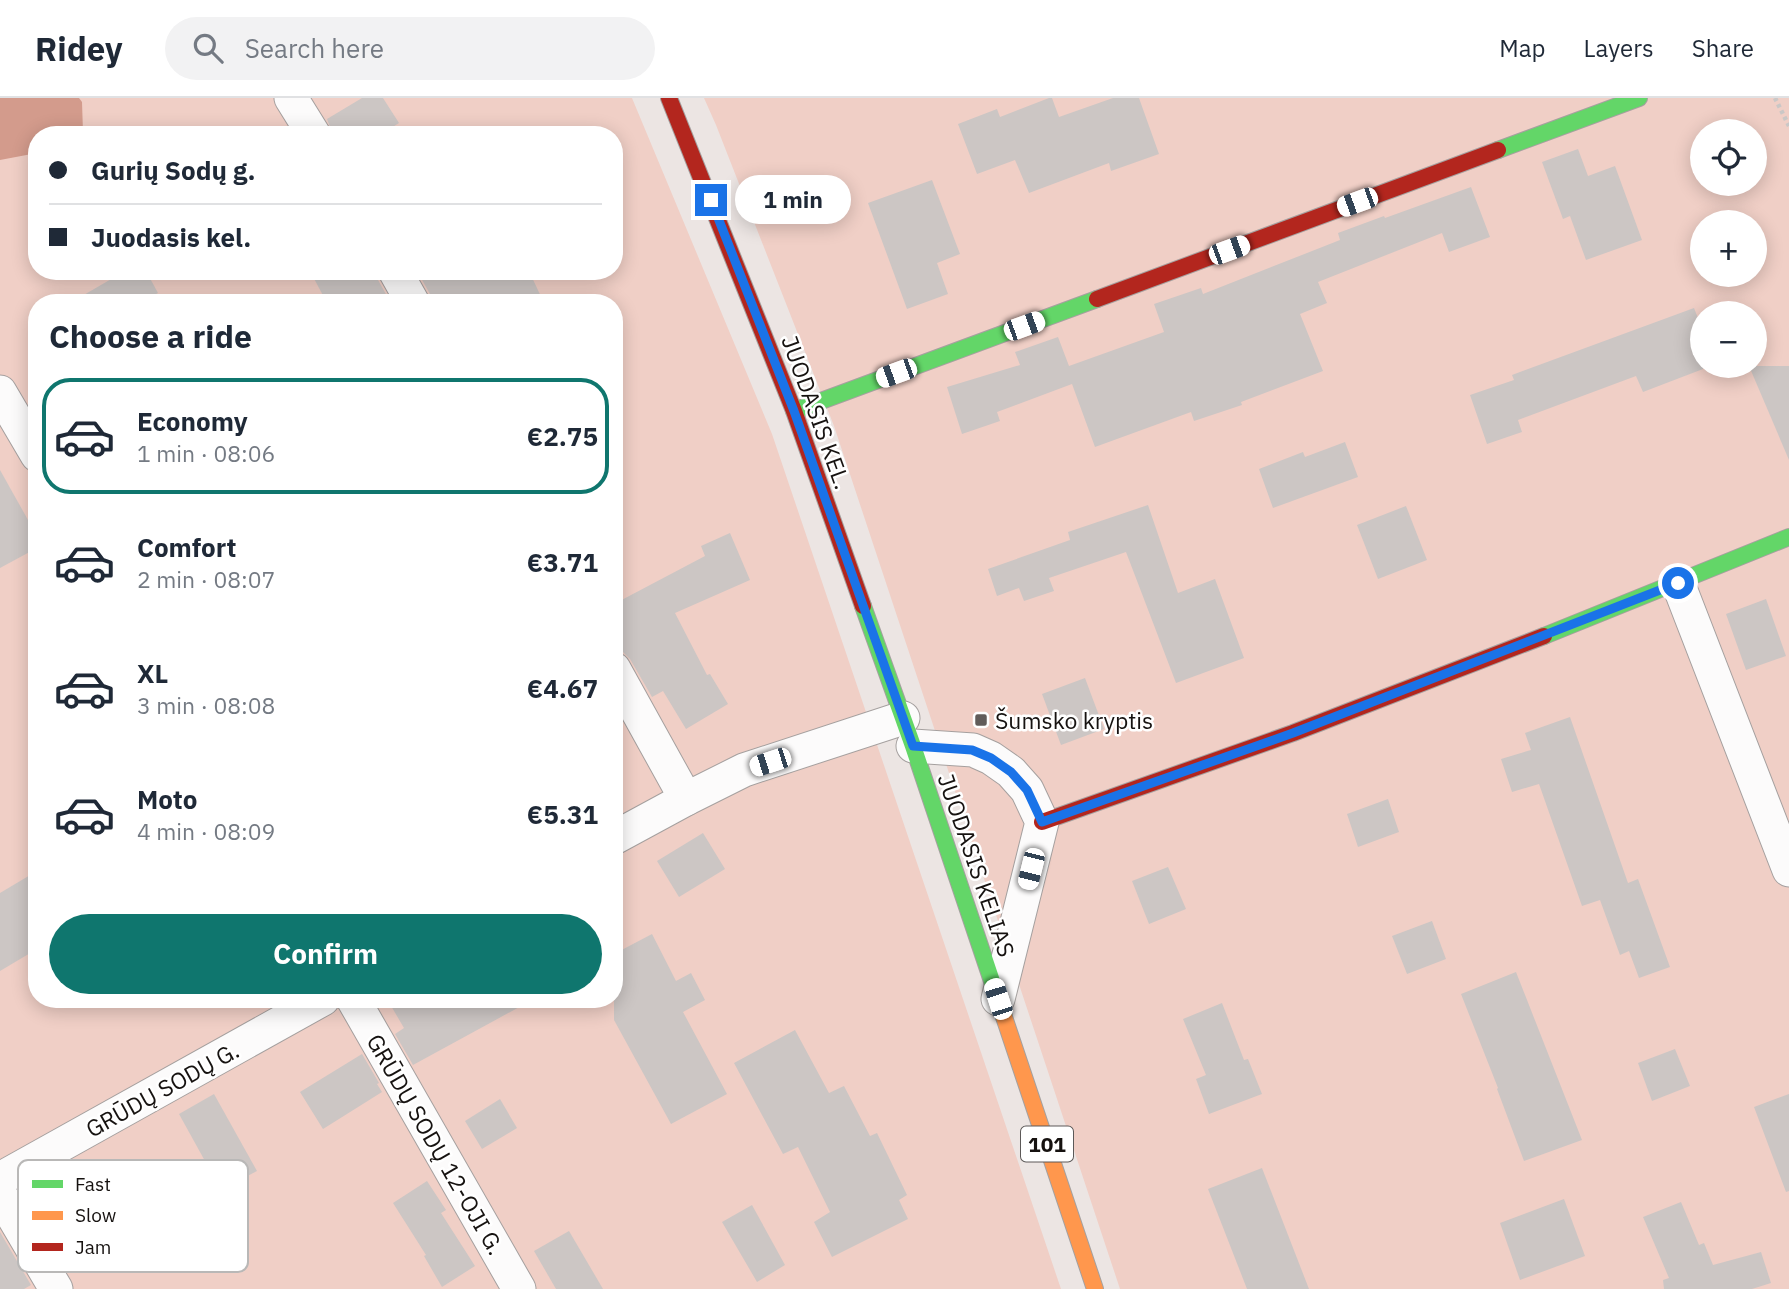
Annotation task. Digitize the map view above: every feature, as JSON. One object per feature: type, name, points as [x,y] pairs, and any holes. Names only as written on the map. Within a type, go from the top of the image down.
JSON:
[{"type":"street","points":[[291,98],[308,126]]},
{"type":"street","name":"JUODASIS KEL.","points":[[669,98],[794,411],[908,732]]},
{"type":"street","points":[[794,411],[1639,98]]},
{"type":"street","points":[[0,392],[28,440]]},
{"type":"street","points":[[1042,822],[1293,733],[1789,537]]},
{"type":"street","points":[[1678,583],[1789,870]]},
{"type":"street","points":[[623,685],[686,799]]},
{"type":"street","points":[[623,833],[744,770],[908,732],[991,758],[1011,772],[1027,790],[1042,822],[998,999]]},
{"type":"street","name":"JUODASIS KELIAS","points":[[908,732],[998,999]]},
{"type":"street","name":"101","points":[[998,999],[1095,1289]]},
{"type":"street","name":"GRŪDŲ SODŲ G.","points":[[34,1160],[307,1008]]},
{"type":"street","name":"GRŪDŲ SODŲ 12-OJI G.","points":[[359,1008],[519,1289]]},
{"type":"street","name":"GRŪDŲ SODŲ G.","points":[[0,1179],[18,1169]]},
{"type":"street","points":[[0,1194],[18,1224]]},
{"type":"street","points":[[47,1272],[57,1289]]},
{"type":"path","points":[[1776,98],[1789,126]]},
{"type":"shaded area","points":[[0,98],[632,98],[772,434],[1061,1289],[0,1289]]},
{"type":"shaded area","points":[[0,98],[79,98],[82,102],[83,126],[28,126],[28,155],[0,160]]},
{"type":"shaded area","points":[[704,98],[1789,98],[1789,1289],[1120,1289],[834,426]]},
{"type":"building","points":[[362,98],[383,98],[399,123],[394,126],[330,126],[327,119]]},
{"type":"building","points":[[1052,98],[1059,117],[1113,98],[1139,98],[1159,154],[1111,171],[1109,163],[1029,193],[1015,160],[977,174],[958,124],[997,109],[1000,117]]},
{"type":"building","points":[[1578,149],[1588,176],[1615,166],[1642,240],[1586,260],[1570,216],[1563,219],[1542,162]]},
{"type":"building","points":[[932,180],[960,254],[937,263],[948,294],[907,309],[868,203]]},
{"type":"building","points":[[1471,187],[1490,237],[1449,252],[1442,233],[1318,282],[1327,303],[1300,314],[1323,371],[1241,402],[1242,405],[1194,421],[1191,412],[1095,447],[1072,384],[997,412],[1000,421],[962,434],[947,387],[1020,365],[1015,352],[1058,337],[1069,366],[1164,332],[1154,304],[1201,288],[1203,294],[1340,240],[1338,233]]},
{"type":"building","points":[[110,280],[151,280],[158,293],[156,294],[85,294]]},
{"type":"building","points":[[315,280],[378,280],[386,294],[322,294]]},
{"type":"building","points":[[422,280],[533,280],[540,294],[430,294]]},
{"type":"building","points":[[1690,309],[1690,374],[1643,392],[1636,376],[1518,420],[1522,432],[1487,444],[1470,395],[1514,380],[1512,375]]},
{"type":"building","points":[[1767,366],[1789,366],[1789,460],[1754,378],[1767,378]]},
{"type":"building","points":[[1345,442],[1358,477],[1273,508],[1259,469],[1303,452],[1305,457]]},
{"type":"building","points":[[0,470],[28,520],[28,553],[0,568]]},
{"type":"building","points":[[1148,505],[1178,593],[1215,579],[1244,658],[1176,683],[1126,552],[1049,578],[1054,591],[1024,601],[1019,588],[997,596],[988,569],[1070,540],[1068,532]]},
{"type":"building","points":[[1406,506],[1427,560],[1378,579],[1357,525]]},
{"type":"building","points":[[730,533],[750,580],[675,613],[707,675],[710,674],[728,704],[686,729],[663,691],[652,697],[623,652],[623,599],[705,556],[701,546]]},
{"type":"building","points":[[1766,599],[1786,656],[1746,670],[1726,614]]},
{"type":"building","points":[[1085,678],[1104,729],[1061,745],[1042,694]]},
{"type":"building","points":[[1570,717],[1628,883],[1638,879],[1670,967],[1639,978],[1629,951],[1620,955],[1600,900],[1582,906],[1539,784],[1512,792],[1501,759],[1531,750],[1525,733]]},
{"type":"building","points":[[1388,799],[1399,832],[1358,847],[1347,814]]},
{"type":"building","points":[[703,833],[725,869],[679,897],[657,861]]},
{"type":"building","points":[[1168,867],[1186,909],[1149,924],[1132,881]]},
{"type":"building","points":[[28,876],[28,954],[0,971],[0,893]]},
{"type":"building","points":[[1432,921],[1446,959],[1407,974],[1392,936]]},
{"type":"building","points":[[652,934],[676,981],[691,973],[705,1000],[683,1012],[727,1094],[671,1124],[614,1020],[614,1008],[623,1008],[623,949]]},
{"type":"building","points":[[1516,972],[1582,1140],[1524,1161],[1461,994]]},
{"type":"building","points":[[1222,1003],[1244,1060],[1248,1059],[1262,1094],[1209,1114],[1196,1079],[1206,1075],[1183,1019]]},
{"type":"building","points":[[392,1008],[518,1008],[413,1065],[395,1034],[404,1028]]},
{"type":"building","points":[[795,1030],[829,1093],[844,1086],[870,1136],[877,1133],[907,1195],[899,1200],[908,1219],[832,1257],[814,1222],[830,1212],[798,1147],[783,1154],[734,1063]]},
{"type":"building","points":[[1675,1049],[1690,1086],[1652,1101],[1638,1063]]},
{"type":"building","points":[[362,1054],[382,1092],[323,1129],[300,1092]]},
{"type":"building","points":[[214,1094],[257,1171],[248,1176],[248,1160],[204,1160],[179,1114]]},
{"type":"building","points":[[1789,1094],[1789,1191],[1786,1192],[1754,1107]]},
{"type":"building","points":[[500,1099],[517,1128],[482,1149],[465,1121]]},
{"type":"building","points":[[1262,1168],[1309,1289],[1247,1289],[1208,1189]]},
{"type":"building","points":[[427,1181],[446,1210],[441,1213],[475,1266],[442,1287],[424,1256],[426,1255],[393,1203]]},
{"type":"building","points":[[1564,1199],[1585,1256],[1520,1280],[1500,1223]]},
{"type":"building","points":[[1681,1202],[1699,1245],[1704,1243],[1713,1265],[1761,1252],[1771,1283],[1752,1289],[1664,1289],[1663,1280],[1669,1278],[1643,1217]]},
{"type":"building","points":[[752,1205],[785,1265],[757,1282],[722,1222]]},
{"type":"building","points":[[569,1231],[603,1289],[556,1289],[534,1251]]},
{"type":"building","points":[[0,1232],[18,1263],[18,1272],[23,1272],[31,1285],[24,1289],[0,1289]]},
{"type":"traffic: fast","points":[[1498,150],[1639,98]]},
{"type":"traffic: fast","points":[[794,411],[1097,299]]},
{"type":"traffic: fast","points":[[1544,636],[1789,537]]},
{"type":"traffic: fast","points":[[863,606],[1004,1017]]},
{"type":"traffic: slow","points":[[1004,1017],[1095,1289]]},
{"type":"traffic: jam","points":[[669,98],[794,411],[863,606]]},
{"type":"traffic: jam","points":[[1097,299],[1498,150]]},
{"type":"traffic: jam","points":[[1042,822],[1293,733],[1544,636]]},
{"type":"place","name":"Šumsko kryptis","points":[[981,720]]},
{"type":"route","points":[[711,200],[794,411],[913,746],[972,750],[991,758],[1011,772],[1027,790],[1042,822],[1293,733],[1678,583]]}]
